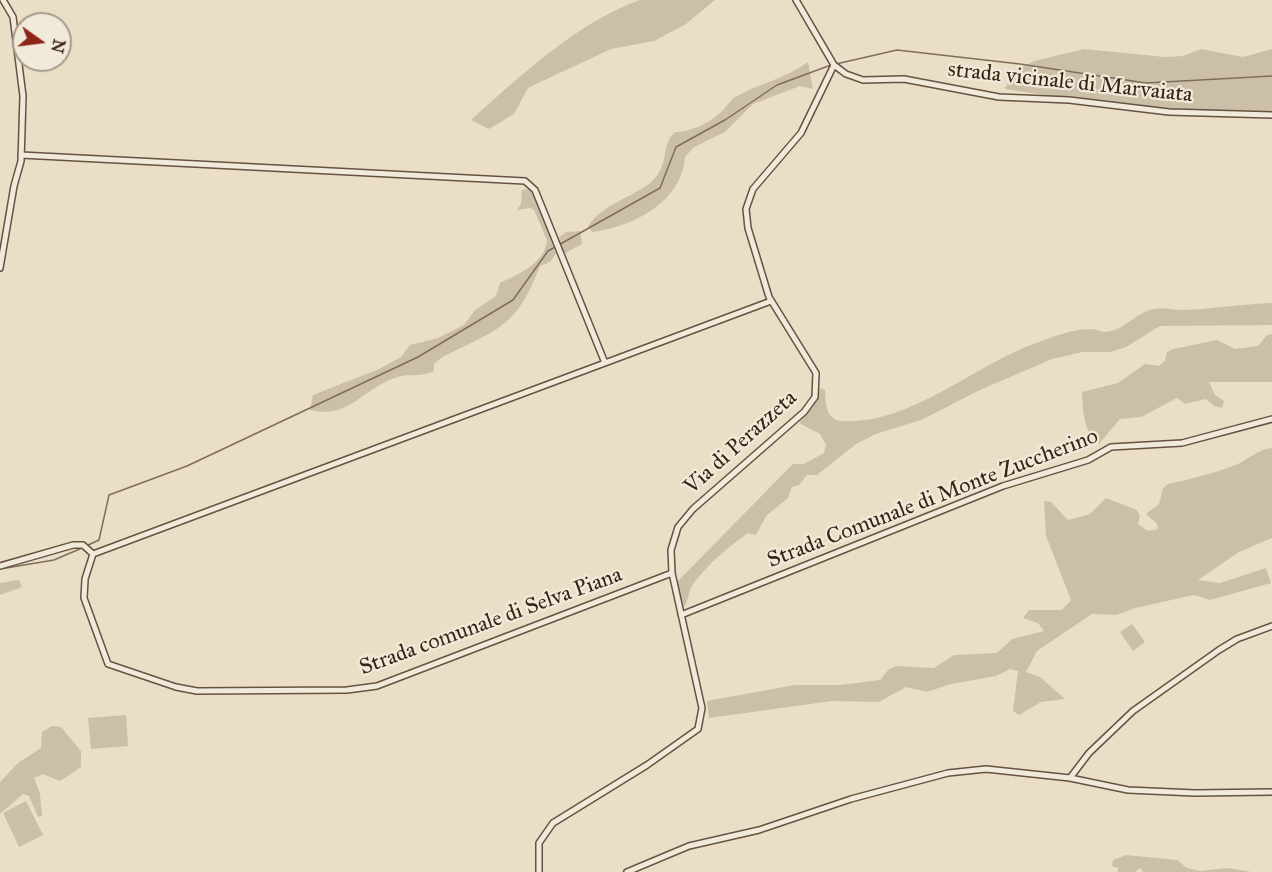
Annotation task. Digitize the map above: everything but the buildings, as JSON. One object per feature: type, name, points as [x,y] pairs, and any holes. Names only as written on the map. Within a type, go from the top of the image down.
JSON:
[{"type":"street","points":[[0,268],[21,155],[22,96],[13,17],[3,0]]},
{"type":"street","points":[[796,0],[834,65]]},
{"type":"street","name":"strada vicinale di Marvaiata","points":[[834,65],[846,74],[862,80],[904,80],[999,97],[1069,100],[1120,108],[1173,112],[1272,114]]},
{"type":"street","name":"Via di Perazzeta","points":[[539,872],[539,843],[553,823],[647,765],[698,729],[702,708],[672,573],[672,541],[684,519],[804,412],[815,397],[817,381],[814,370],[771,301],[748,228],[748,198],[756,184],[801,133],[834,65]]},
{"type":"street","points":[[21,155],[525,181],[535,190],[605,363]]},
{"type":"street","points":[[0,566],[78,544],[83,545],[93,554],[771,301]]},
{"type":"street","name":"Strada Comunale di Monte Zuccherino","points":[[681,615],[1011,483],[1090,459],[1113,446],[1182,443],[1272,419]]},
{"type":"street","name":"Strada comunale di Selva Piana","points":[[93,554],[85,579],[84,598],[108,664],[176,687],[197,691],[347,690],[377,686],[672,573]]},
{"type":"street","points":[[1070,778],[1089,753],[1133,711],[1192,672],[1219,650],[1237,639],[1272,626]]},
{"type":"street","points":[[627,872],[689,846],[759,830],[918,778],[986,769],[1070,778],[1128,790],[1204,793],[1272,792]]},
{"type":"shaded area","points":[[640,0],[715,0],[686,24],[654,41],[611,49],[528,88],[514,114],[489,129],[471,120],[529,69],[572,36],[617,9]]},
{"type":"shaded area","points":[[1084,49],[1165,57],[1183,56],[1201,49],[1243,57],[1272,49],[1272,112],[1257,115],[1109,105],[1005,89],[1013,72],[1034,61]]},
{"type":"shaded area","points":[[808,62],[813,89],[800,86],[753,104],[725,132],[694,147],[685,157],[682,173],[675,187],[653,210],[623,225],[592,232],[588,226],[603,211],[640,190],[655,178],[662,166],[668,142],[675,132],[693,129],[706,123],[721,112],[735,97],[800,68]]},
{"type":"shaded area","points":[[522,190],[533,191],[556,254],[550,262],[540,266],[531,287],[513,315],[491,333],[441,358],[434,364],[434,371],[402,376],[386,382],[346,407],[324,412],[310,410],[313,395],[379,369],[401,357],[410,345],[438,338],[464,325],[475,310],[496,296],[500,283],[523,272],[536,261],[545,248],[547,240],[534,210],[530,208],[517,210],[521,204]]},
{"type":"shaded area","points":[[580,231],[582,244],[564,254],[559,237],[566,232]]},
{"type":"shaded area","points":[[1272,303],[1272,325],[1160,326],[1126,347],[1111,352],[1083,352],[1052,359],[980,390],[921,420],[876,434],[856,444],[817,475],[807,475],[799,485],[792,487],[788,498],[766,516],[756,535],[748,533],[706,569],[692,586],[685,606],[682,605],[677,582],[793,464],[804,464],[824,453],[826,445],[820,434],[799,423],[813,407],[820,388],[825,390],[829,414],[832,418],[842,421],[866,420],[914,405],[1004,357],[1067,332],[1084,329],[1112,331],[1141,314],[1157,308],[1181,310]]},
{"type":"shaded area","points":[[1272,334],[1272,382],[1209,382],[1215,395],[1224,401],[1222,408],[1214,406],[1206,399],[1185,404],[1177,398],[1141,417],[1120,419],[1099,444],[1090,433],[1085,420],[1082,392],[1118,383],[1145,364],[1159,366],[1165,361],[1167,352],[1173,349],[1217,340],[1235,349],[1258,346],[1267,335]]},
{"type":"shaded area","points":[[1272,448],[1272,538],[1239,552],[1198,580],[1220,583],[1266,568],[1271,583],[1210,600],[1194,595],[1135,608],[1117,615],[1092,614],[1037,651],[1026,672],[1040,677],[1065,699],[1041,702],[1019,715],[1013,711],[1018,671],[1010,669],[996,676],[951,684],[927,692],[906,687],[879,702],[832,701],[709,718],[707,701],[795,685],[840,685],[880,680],[889,669],[896,666],[934,668],[954,655],[997,653],[1012,639],[1044,631],[1038,623],[1023,618],[1029,610],[1062,610],[1071,600],[1046,536],[1044,501],[1051,502],[1068,520],[1090,514],[1106,498],[1137,510],[1140,516],[1138,524],[1148,531],[1158,529],[1157,524],[1146,514],[1159,504],[1163,488],[1168,484],[1203,476],[1238,464],[1259,452]]},
{"type":"shaded area","points":[[19,580],[22,587],[0,595],[0,583]]},
{"type":"shaded area","points":[[1132,624],[1145,642],[1133,651],[1120,632]]},
{"type":"shaded area","points":[[126,715],[128,746],[91,749],[88,718]]},
{"type":"shaded area","points":[[52,726],[61,727],[81,751],[81,767],[60,781],[43,774],[34,778],[40,794],[42,816],[38,817],[29,796],[23,794],[0,814],[0,782],[18,763],[41,748],[42,732]]},
{"type":"shaded area","points":[[26,801],[43,835],[19,847],[3,813]]},
{"type":"shaded area","points":[[1126,855],[1177,860],[1187,868],[1200,871],[1227,868],[1252,872],[1143,872],[1140,868],[1135,872],[1118,872],[1118,868],[1112,866],[1113,860]]},
{"type":"waterway","points":[[836,64],[897,50],[1020,64],[1146,83],[1272,76]]},
{"type":"waterway","points":[[86,546],[99,540],[109,495],[187,466],[418,357],[513,300],[548,251],[660,188],[676,147],[725,120],[777,85],[831,65]]},
{"type":"waterway","points":[[0,569],[54,560],[82,548]]}]
